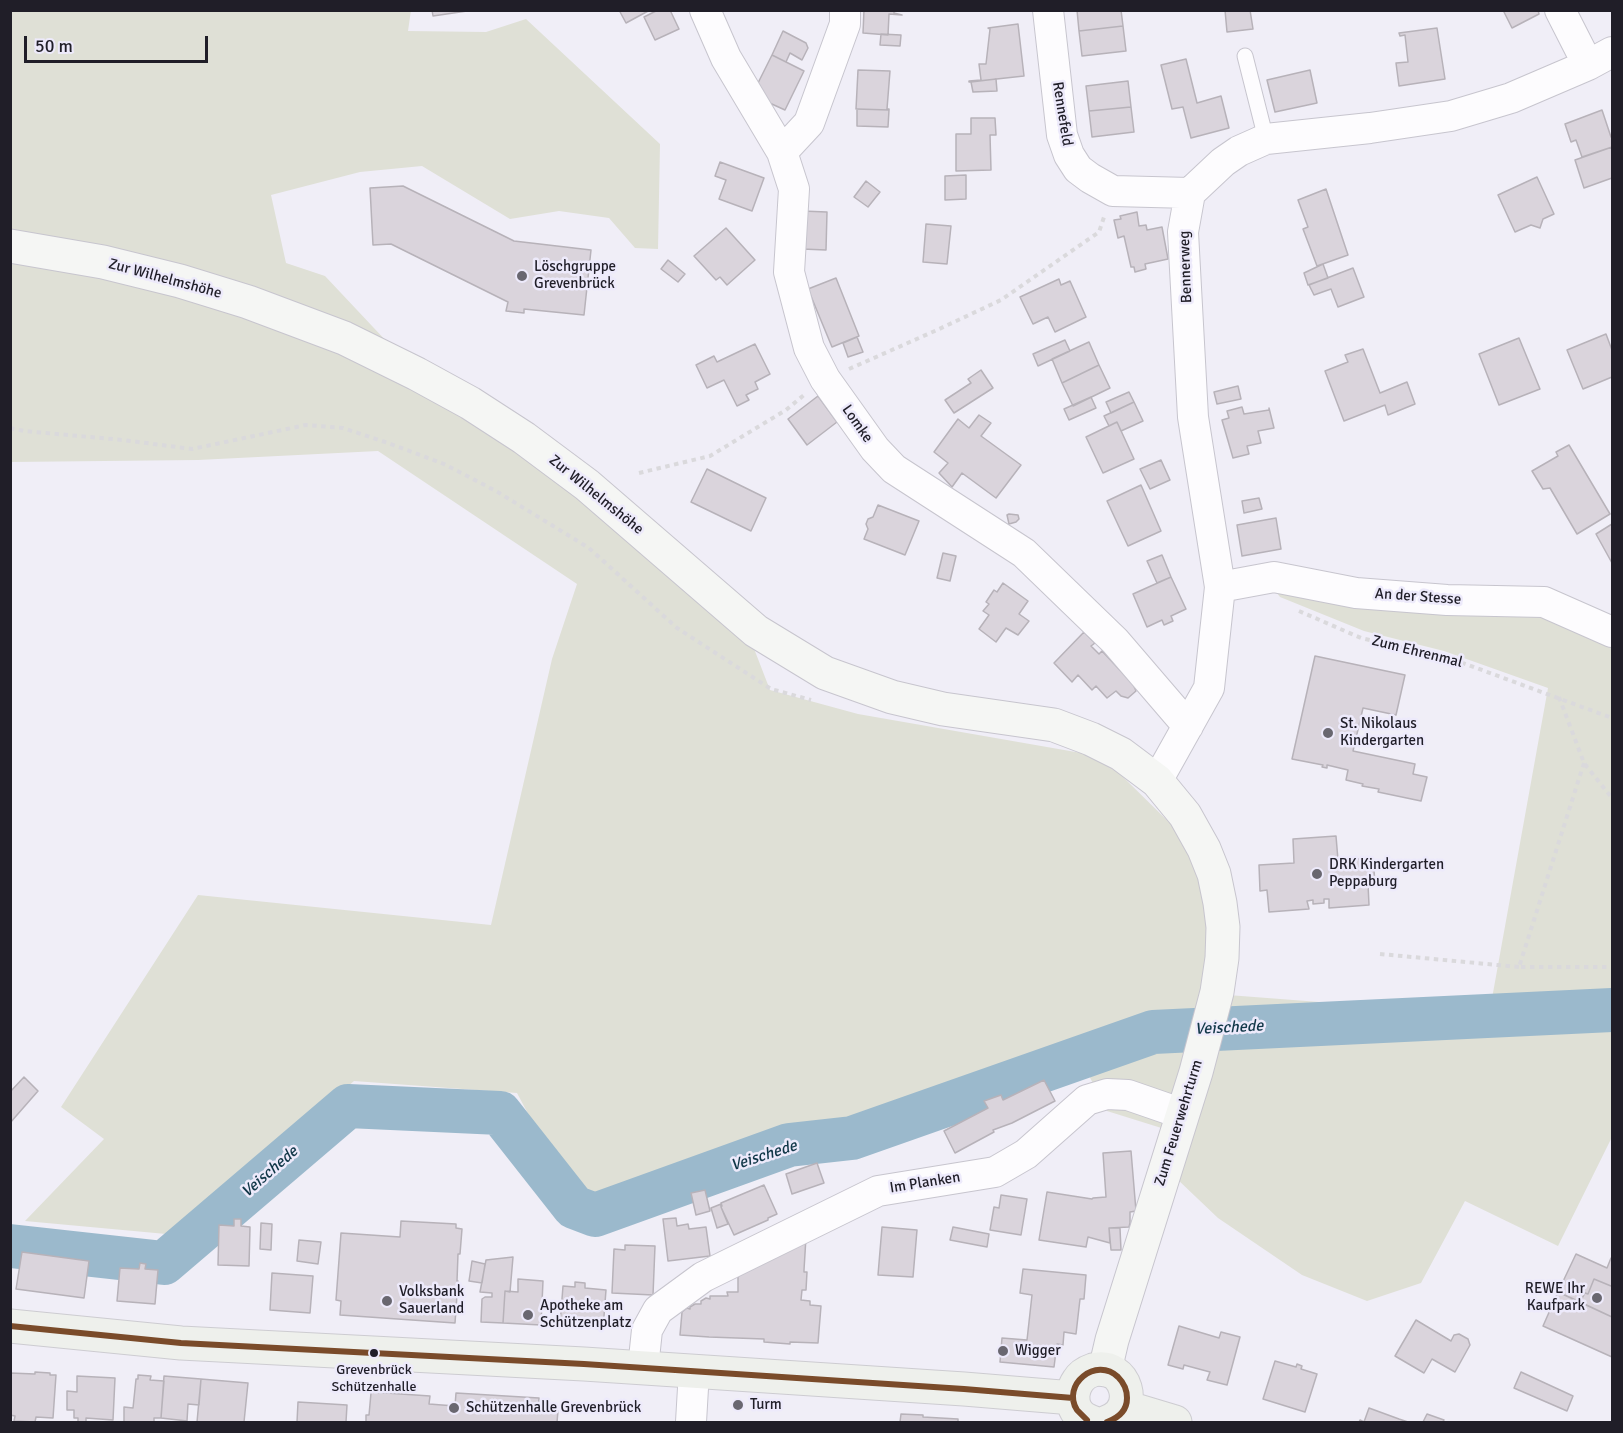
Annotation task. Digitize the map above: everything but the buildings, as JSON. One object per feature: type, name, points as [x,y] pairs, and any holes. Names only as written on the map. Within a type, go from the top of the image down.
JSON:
[{"type":"main road","points":[[10,1326],[181,1342],[694,1371],[1082,1410],[1074,1389],[1082,1376],[1097,1369],[1119,1377],[1126,1390],[1127,1398],[1116,1415],[1175,1422]]},
{"type":"street","name":"Lomke","points":[[705,10],[726,58],[782,152],[794,189],[789,272],[809,348],[825,379],[875,449],[894,469],[1024,553],[1115,641],[1188,726]]},
{"type":"street","points":[[782,152],[809,123],[845,24],[845,10]]},
{"type":"street","name":"Rennefeld","points":[[1048,10],[1062,135],[1069,155],[1078,169],[1113,191]]},
{"type":"street","points":[[1113,191],[1190,193],[1223,162],[1239,151],[1266,139],[1370,129],[1451,116],[1511,98],[1605,60],[1560,10]]},
{"type":"street","name":"Bennerweg","points":[[1157,781],[1209,688],[1220,587],[1193,417],[1183,232],[1190,193]]},
{"type":"street","name":"Zur Wilhelmshöhe","points":[[10,246],[104,262],[180,282],[248,302],[344,339],[417,374],[470,403],[524,438],[587,485],[756,631],[825,673],[892,697],[943,709],[1054,725],[1091,739],[1121,754],[1157,781]]},
{"type":"street","name":"An der Stesse","points":[[1220,587],[1274,577],[1356,593],[1448,600],[1544,602],[1612,632]]},
{"type":"street","name":"Zum Feuerwehrturm","points":[[1105,1370],[1112,1340],[1196,1072],[1217,992],[1222,958],[1221,903],[1214,874],[1204,849],[1185,815],[1157,781]]},
{"type":"street","name":"Im Planken","points":[[643,1368],[647,1330],[658,1310],[703,1277],[878,1191],[995,1172],[1026,1154],[1087,1100],[1107,1094],[1128,1095],[1183,1114]]},
{"type":"street","points":[[691,1422],[694,1371]]},
{"type":"lane","points":[[1245,56],[1266,139]]},
{"type":"path","points":[[639,473],[710,456],[786,410],[825,379],[1001,300],[1099,232],[1113,191]]},
{"type":"path","points":[[10,428],[192,449],[306,425],[343,429],[444,464],[496,491],[581,543]]},
{"type":"path","name":"Zum Ehrenmal","points":[[1289,607],[1361,638],[1452,659],[1612,718]]},
{"type":"path","points":[[1559,697],[1584,763],[1612,798]]},
{"type":"path","points":[[1519,967],[1584,763]]},
{"type":"path","points":[[1380,954],[1519,967],[1612,967]]},
{"type":"shaded area","points":[[411,10],[408,31],[486,32],[526,19],[660,144],[658,249],[635,248],[609,218],[559,211],[510,219],[422,166],[360,172],[271,195],[286,263],[325,276],[389,344],[11,235],[11,11]]},
{"type":"shaded area","points":[[10,256],[213,301],[411,384],[537,464],[753,646],[770,690],[858,714],[1087,754],[1119,773],[1179,832],[1200,880],[1208,930],[1202,993],[1489,1015],[1548,688],[1444,651],[1364,631],[1280,597],[1271,585],[1542,609],[1612,641],[1612,1137],[1558,1246],[1465,1201],[1421,1283],[1367,1301],[1302,1275],[1218,1218],[1176,1178],[1187,1136],[1107,1111],[1075,1048],[589,1228],[517,1093],[354,1081],[177,1235],[25,1221],[104,1139],[61,1107],[198,895],[491,925],[552,659],[577,584],[378,451],[198,460],[11,462]]},
{"type":"waterway","name":"Veischede","points":[[10,1246],[164,1263],[348,1106],[500,1113],[574,1207],[595,1215],[789,1145],[852,1138],[1153,1032],[1612,1010]]},
{"type":"transit line","points":[[10,1326],[181,1343],[584,1364],[1073,1398]]},
{"type":"transit line","points":[[1087,1420],[1077,1410],[1073,1401],[1074,1391],[1083,1376],[1100,1370],[1109,1371],[1118,1377],[1127,1395],[1124,1410],[1107,1422]]},
{"type":"place","name":"Löschgruppe Grevenbrück","points":[[522,276]]},
{"type":"place","name":"St. Nikolaus Kindergarten","points":[[1328,733]]},
{"type":"place","name":"DRK Kindergarten Peppaburg","points":[[1317,874]]},
{"type":"place","name":"REWE Ihr Kaufpark","points":[[1597,1298]]},
{"type":"place","name":"Volksbank Sauerland","points":[[387,1301]]},
{"type":"place","name":"Apotheke am Schützenplatz","points":[[528,1315]]},
{"type":"place","name":"Wigger","points":[[1003,1351]]},
{"type":"place","name":"Grevenbrück Schützenhalle","points":[[374,1353]]},
{"type":"place","name":"Turm","points":[[738,1405]]},
{"type":"place","name":"Schützenhalle Grevenbrück","points":[[454,1408]]}]
